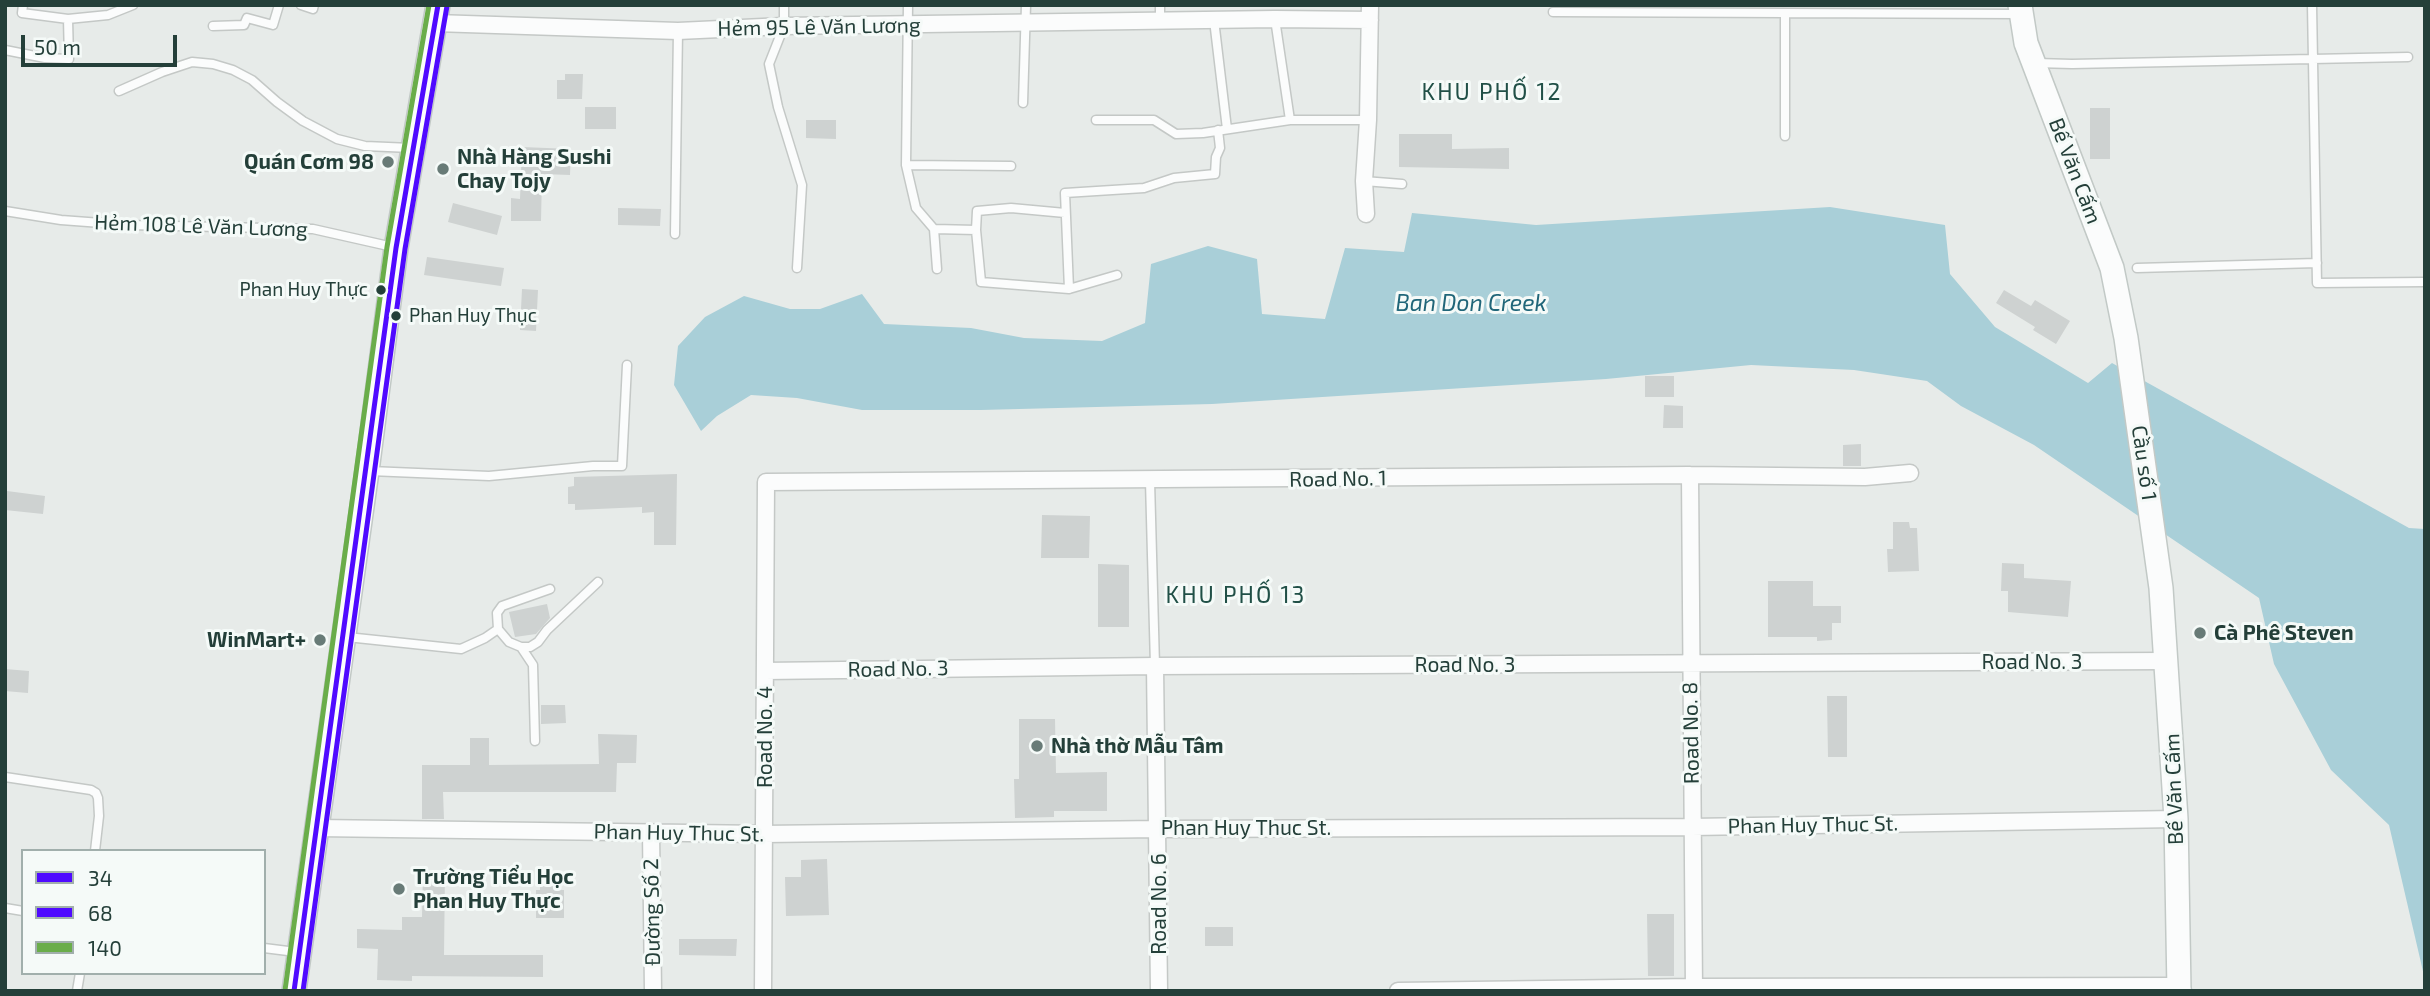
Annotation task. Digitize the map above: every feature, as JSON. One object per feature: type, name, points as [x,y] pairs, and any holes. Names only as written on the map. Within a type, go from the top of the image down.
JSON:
[{"type":"street","name":"Bế Văn Cấm","points":[[2020,10],[2026,43],[2112,268],[2126,338]]},
{"type":"street","name":"Hẻm 95 Lê Văn Lương","points":[[436,14],[678,31],[784,26],[1027,22],[1160,13],[1275,19],[1370,13],[1364,181],[1366,214]]},
{"type":"street","points":[[293,991],[396,248],[436,14]]},
{"type":"street","name":"Cầu số 1","points":[[2126,338],[2161,588]]},
{"type":"street","name":"Road No. 1","points":[[766,482],[1690,475],[1865,477],[1909,473]]},
{"type":"street","name":"Road No. 8","points":[[1690,475],[1694,989]]},
{"type":"street","name":"Road No. 4","points":[[763,991],[766,482]]},
{"type":"street","name":"Bế Văn Cấm","points":[[2161,588],[2176,819],[2180,989]]},
{"type":"street","name":"Road No. 3","points":[[765,671],[1155,666],[2166,661]]},
{"type":"street","name":"Road No. 6","points":[[1155,666],[1159,991]]},
{"type":"street","name":"Phan Huy Thuc St.","points":[[317,828],[764,834],[1692,827],[2176,819]]},
{"type":"street","name":"Đường Số 2","points":[[651,832],[653,991]]},
{"type":"street","points":[[1398,991],[2180,989]]},
{"type":"lane","points":[[23,5],[22,13],[68,19],[108,15],[133,5]]},
{"type":"lane","points":[[213,26],[244,25],[247,18],[273,25],[279,5]]},
{"type":"lane","points":[[301,5],[313,9],[314,5]]},
{"type":"lane","points":[[784,5],[784,26],[769,64],[778,107],[802,185],[797,268]]},
{"type":"lane","points":[[908,5],[906,165],[916,208],[934,229],[937,269]]},
{"type":"lane","points":[[1023,103],[1026,5]]},
{"type":"lane","points":[[2312,5],[2317,283],[2425,282]]},
{"type":"lane","points":[[1553,12],[2020,10]]},
{"type":"lane","points":[[1785,13],[1785,136]]},
{"type":"lane","points":[[1069,289],[1065,192],[1144,188],[1174,178],[1215,174],[1223,130],[1221,15]]},
{"type":"lane","points":[[5,50],[45,58],[69,59],[68,19]]},
{"type":"lane","points":[[1275,19],[1290,120]]},
{"type":"lane","points":[[675,234],[678,31]]},
{"type":"lane","points":[[2034,63],[2408,57]]},
{"type":"lane","points":[[119,91],[192,62],[213,64],[252,80],[303,121],[337,139],[365,146],[414,148]]},
{"type":"lane","points":[[1096,120],[1154,120],[1176,134],[1290,120],[1368,120]]},
{"type":"lane","points":[[906,165],[1011,166]]},
{"type":"lane","points":[[1364,181],[1402,184]]},
{"type":"lane","points":[[1065,213],[1011,208],[977,211],[981,282],[1069,289],[1117,275]]},
{"type":"lane","name":"Hẻm 108 Lê Văn Lương","points":[[5,211],[61,220],[128,225],[313,229],[396,248]]},
{"type":"lane","points":[[934,229],[976,230]]},
{"type":"lane","points":[[2137,268],[2317,263]]},
{"type":"lane","points":[[367,471],[489,476],[593,466],[622,466],[627,365]]},
{"type":"lane","name":"Road No. 6","points":[[1150,481],[1155,666]]},
{"type":"lane","points":[[550,589],[502,606],[497,613],[498,629],[509,642],[530,647],[538,642],[547,630],[598,582]]},
{"type":"lane","points":[[344,637],[461,649],[498,629]]},
{"type":"lane","points":[[521,647],[533,665],[535,741]]},
{"type":"lane","points":[[5,777],[96,793],[99,816],[95,849]]},
{"type":"lane","points":[[266,948],[299,953]]},
{"type":"water","name":"Ban Don Creek","points":[[1830,207],[1945,225],[1950,274],[1995,327],[2088,383],[2112,363],[2409,528],[2425,529],[2425,980],[2389,825],[2331,770],[2274,664],[2259,598],[2034,445],[1961,406],[1927,381],[1854,370],[1751,365],[1606,379],[1212,404],[862,410],[797,398],[751,395],[717,416],[701,431],[674,385],[678,346],[705,317],[744,296],[790,309],[820,309],[862,294],[884,324],[971,328],[1024,338],[1102,341],[1145,323],[1151,264],[1208,246],[1257,259],[1262,314],[1325,319],[1345,248],[1404,252],[1412,213],[1536,225]]},
{"type":"building","points":[[565,74],[583,74],[582,99],[557,99],[557,80],[565,80]]},
{"type":"building","points":[[585,107],[616,107],[616,129],[585,129]]},
{"type":"building","points":[[2090,108],[2110,108],[2110,159],[2090,159]]},
{"type":"building","points":[[806,120],[836,120],[836,139],[806,138]]},
{"type":"building","points":[[1399,134],[1452,134],[1452,149],[1509,148],[1509,169],[1399,167]]},
{"type":"building","points":[[522,147],[571,149],[570,175],[542,174],[541,221],[511,221],[511,198],[520,199]]},
{"type":"building","points":[[453,203],[502,216],[497,235],[448,222]]},
{"type":"building","points":[[618,208],[661,209],[660,226],[618,225]]},
{"type":"building","points":[[427,257],[504,268],[501,286],[424,275]]},
{"type":"building","points":[[522,289],[538,290],[536,331],[520,330]]},
{"type":"building","points":[[2004,290],[2031,306],[2035,300],[2070,321],[2056,344],[2033,330],[2035,327],[1996,303]]},
{"type":"building","points":[[1645,376],[1674,376],[1674,397],[1645,397]]},
{"type":"building","points":[[1664,405],[1683,406],[1683,428],[1663,428]]},
{"type":"building","points":[[1861,444],[1861,466],[1843,466],[1843,445]]},
{"type":"building","points":[[677,474],[676,545],[654,545],[654,512],[642,513],[642,507],[575,510],[575,504],[568,504],[568,487],[574,486],[574,477]]},
{"type":"building","points":[[7,491],[45,496],[43,514],[5,510]]},
{"type":"building","points":[[1042,515],[1090,516],[1089,558],[1041,558]]},
{"type":"building","points":[[1893,522],[1909,522],[1910,528],[1917,528],[1919,571],[1888,572],[1887,549],[1893,549]]},
{"type":"building","points":[[2002,563],[2024,564],[2024,578],[2071,581],[2068,617],[2008,612],[2008,591],[2001,591]]},
{"type":"building","points":[[1098,564],[1129,565],[1129,627],[1098,627]]},
{"type":"building","points":[[1768,581],[1813,581],[1813,606],[1841,606],[1841,623],[1832,623],[1832,640],[1817,641],[1817,637],[1768,637]]},
{"type":"building","points":[[547,604],[550,618],[536,634],[515,637],[509,612]]},
{"type":"building","points":[[5,669],[29,671],[28,693],[5,691]]},
{"type":"building","points":[[1827,696],[1847,696],[1847,757],[1828,757]]},
{"type":"building","points":[[541,705],[565,705],[566,723],[541,724]]},
{"type":"building","name":"Nhà thờ Mẫu Tâm","points":[[1019,719],[1055,719],[1056,773],[1107,772],[1107,811],[1054,811],[1054,817],[1015,818],[1014,779],[1019,779]]},
{"type":"building","points":[[598,734],[637,735],[636,763],[617,763],[616,792],[443,792],[444,819],[422,819],[422,765],[470,765],[470,738],[489,738],[489,765],[599,764]]},
{"type":"building","points":[[827,859],[829,915],[786,916],[785,877],[801,877],[801,860]]},
{"type":"building","points":[[423,871],[445,871],[444,955],[543,955],[543,977],[412,976],[412,981],[377,980],[378,949],[357,948],[357,929],[402,930],[402,917],[422,917]]},
{"type":"building","points":[[540,879],[559,879],[559,890],[564,890],[564,918],[536,918],[536,890],[540,890]]},
{"type":"building","points":[[1647,914],[1674,914],[1674,976],[1648,976]]},
{"type":"building","points":[[1205,927],[1233,927],[1233,946],[1205,946]]},
{"type":"building","points":[[679,939],[737,939],[736,956],[679,955]]},
{"type":"transit line","name":"140","points":[[285,990],[387,247],[429,5]]},
{"type":"transit line","name":"34","points":[[294,991],[396,248],[438,5]]},
{"type":"transit line","name":"68","points":[[303,991],[405,249],[447,6]]},
{"type":"place","name":"Quán Cơm 98","points":[[388,162]]},
{"type":"place","name":"Nhà Hàng Sushi Chay Tojy","points":[[443,169]]},
{"type":"place","name":"Phan Huy Thực","points":[[381,290]]},
{"type":"place","name":"Phan Huy Thục","points":[[396,316]]},
{"type":"place","name":"Cà Phê Steven","points":[[2200,633]]},
{"type":"place","name":"WinMart+","points":[[320,640]]},
{"type":"place","name":"Nhà thờ Mẫu Tâm","points":[[1037,746]]},
{"type":"place","name":"Trường Tiểu Học Phan Huy Thực","points":[[399,889]]},
{"type":"district","name":"KHU PHỐ 12","points":[[1492,92]]},
{"type":"district","name":"KHU PHỐ 13","points":[[1236,595]]}]
